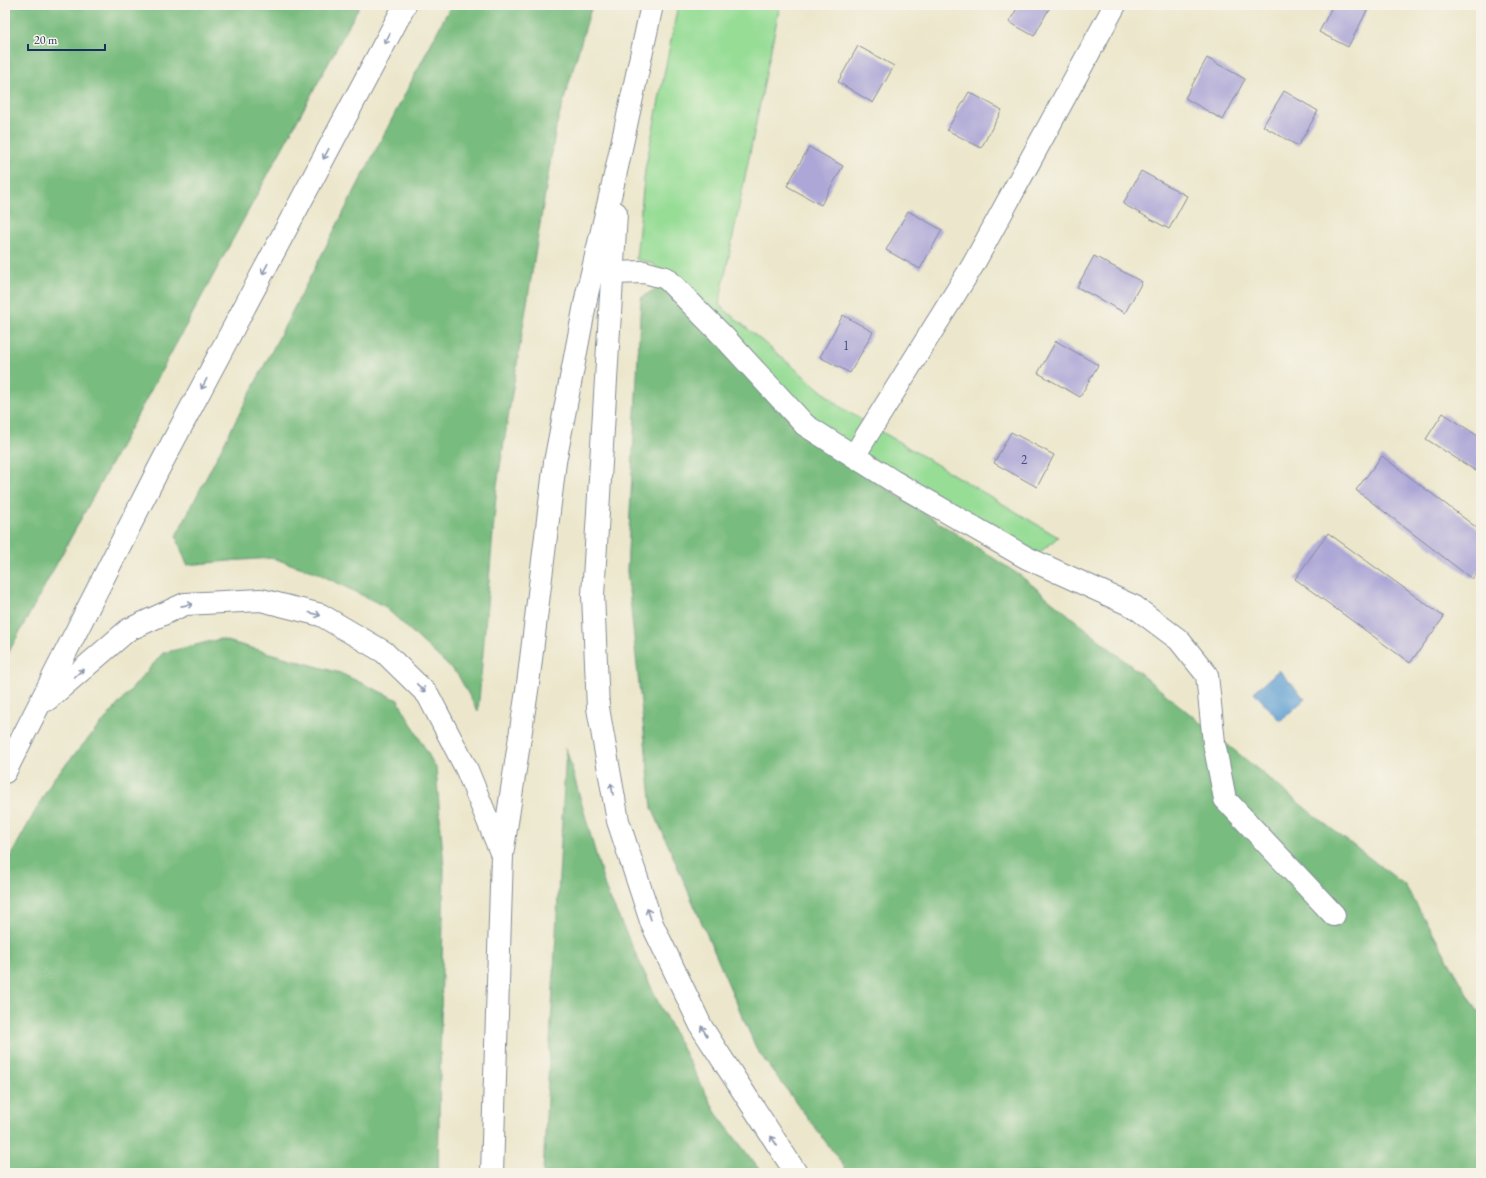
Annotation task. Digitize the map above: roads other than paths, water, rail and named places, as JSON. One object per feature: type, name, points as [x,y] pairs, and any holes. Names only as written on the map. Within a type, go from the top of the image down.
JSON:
[{"type":"main road","points":[[5,772],[39,708],[159,468],[405,5]]},
{"type":"main road","points":[[492,1173],[502,855],[528,684],[555,462],[587,294],[617,167],[652,5]]},
{"type":"main road","points":[[854,456],[973,265],[1116,5]]},
{"type":"main road","points":[[617,167],[613,273],[593,595],[598,708],[618,821],[652,924],[702,1028],[796,1173]]},
{"type":"main road","points":[[613,273],[644,272],[666,278],[724,337],[805,425],[893,481],[1028,558],[1135,607],[1179,640],[1207,675],[1214,742],[1225,799],[1334,915]]},
{"type":"main road","points":[[39,708],[128,630],[185,604],[261,600],[322,615],[384,652],[428,695],[467,770],[502,855]]},
{"type":"water","points":[[1279,670],[1305,699],[1280,721],[1254,692]]}]
